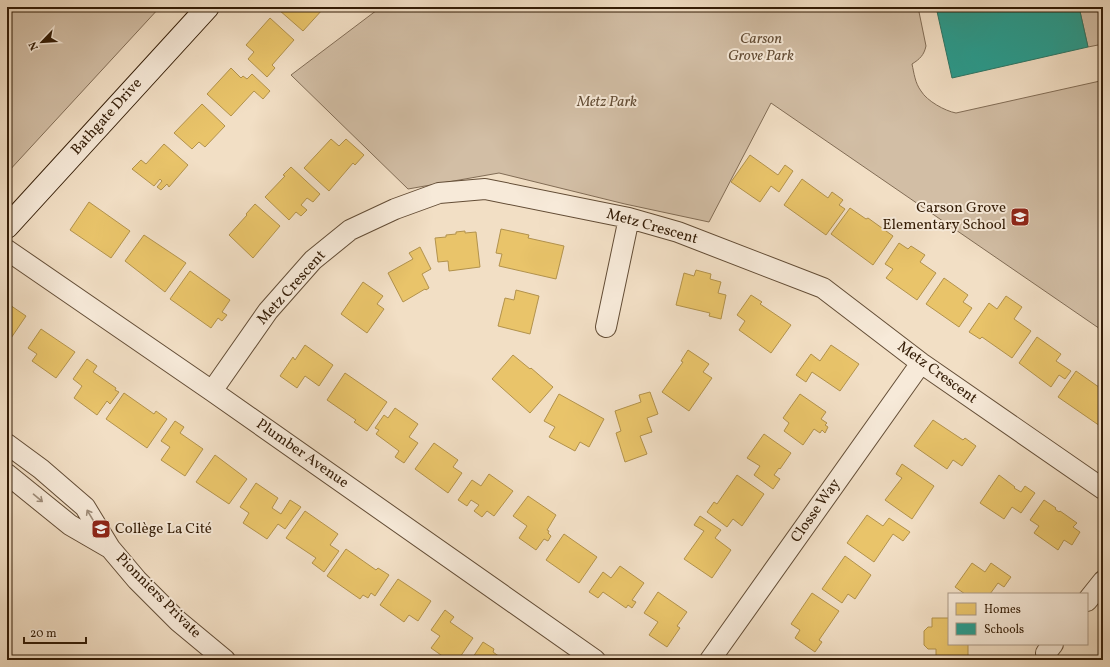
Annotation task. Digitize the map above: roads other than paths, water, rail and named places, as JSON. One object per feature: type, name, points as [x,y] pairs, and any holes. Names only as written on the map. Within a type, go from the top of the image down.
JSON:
[{"type":"street","name":"Bathgate Drive","points":[[7,227],[208,7]]},
{"type":"street","name":"Metz Crescent","points":[[212,391],[268,311],[313,260],[350,230],[395,209],[439,193],[485,189],[629,218],[678,232],[823,288],[921,363],[1103,489]]},
{"type":"street","points":[[606,326],[629,218]]},
{"type":"street","name":"Plumber Avenue","points":[[7,250],[212,391],[595,660]]},
{"type":"street","name":"Closse Way","points":[[710,660],[921,363]]},
{"type":"street","name":"Pionniers Private","points":[[7,444],[40,469],[85,507],[110,548],[138,580],[178,621],[225,660]]},
{"type":"street","name":"Pionniers Private","points":[[7,474],[70,525],[110,548]]},
{"type":"street","points":[[1088,600],[1103,581]]},
{"type":"place","name":"Carson Grove Elementary School","points":[[1020,217]]},
{"type":"place","name":"Collège La Cité","points":[[101,529]]},
{"type":"park label","name":"Carson Grove Park","points":[[761,48]]},
{"type":"park label","name":"Metz Park","points":[[607,102]]}]
